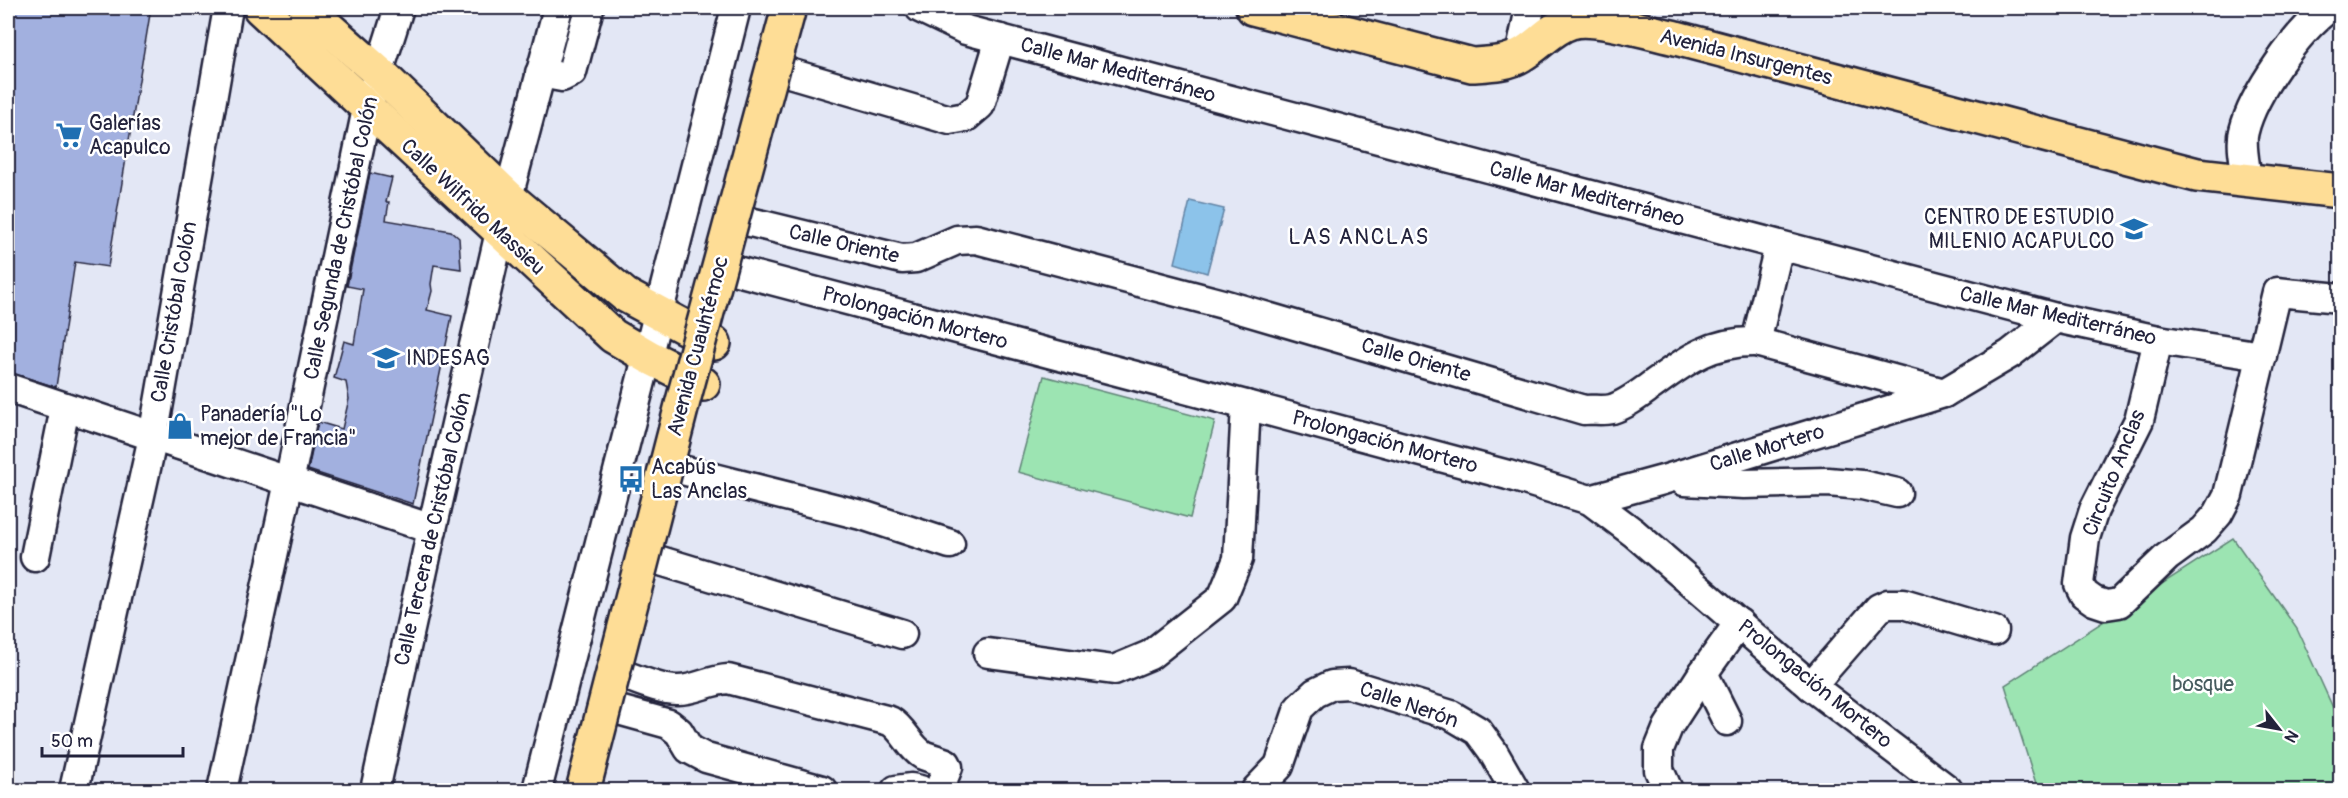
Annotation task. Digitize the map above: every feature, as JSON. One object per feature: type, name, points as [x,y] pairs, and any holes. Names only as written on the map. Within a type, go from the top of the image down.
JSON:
[{"type":"main road","name":"Calle Wilfrido Massieu","points":[[260,8],[614,336],[649,357],[703,384]]},
{"type":"main road","name":"Calle Wilfrido Massieu","points":[[306,8],[379,73],[508,197],[625,295],[714,343]]},
{"type":"main road","name":"Avenida Cuauhtémoc","points":[[563,790],[766,8]]},
{"type":"main road","name":"Avenida Cuauhtémoc","points":[[583,790],[683,401],[789,8]]},
{"type":"main road","name":"Avenida Insurgentes","points":[[1254,8],[1472,65],[1504,62],[1520,56],[1556,28],[1574,21],[1580,14],[2197,175],[2340,191]]},
{"type":"street","name":"Calle Cristóbal Colón","points":[[74,790],[153,437],[228,8]]},
{"type":"street","name":"Calle Segunda de Cristóbal Colón","points":[[222,790],[367,109],[399,8]]},
{"type":"street","name":"Calle Tercera de Cristóbal Colón","points":[[375,790],[500,231],[558,8]]},
{"type":"street","points":[[540,73],[562,77],[572,72],[589,8]]},
{"type":"street","points":[[537,790],[736,8]]},
{"type":"street","points":[[595,790],[654,559],[803,8]]},
{"type":"street","name":"Calle Mar Mediterráneo","points":[[920,8],[966,30],[2056,318],[2158,340],[2262,356]]},
{"type":"street","points":[[1520,56],[1530,8]]},
{"type":"street","points":[[2247,181],[2243,134],[2252,105],[2294,41],[2329,8]]},
{"type":"street","points":[[786,72],[950,120],[966,117],[980,105],[1000,39]]},
{"type":"street","name":"Calle Oriente","points":[[746,221],[902,259],[916,258],[957,240],[976,239],[1223,304],[1584,410],[1611,409],[1634,398],[1695,355],[1717,346],[1738,342],[1756,342],[1944,393]]},
{"type":"street","points":[[1756,342],[1779,246]]},
{"type":"street","name":"Prolongación Mortero","points":[[733,270],[1508,475],[1590,500],[1634,533],[1811,686],[1948,790]]},
{"type":"street","name":"Circuito Anclas","points":[[2158,340],[2139,420],[2094,510],[2085,538],[2079,584],[2084,594],[2106,605],[2119,603],[2167,557],[2204,530],[2218,514],[2228,495],[2277,292],[2340,298]]},
{"type":"street","points":[[1944,393],[2010,354],[2056,318]]},
{"type":"street","points":[[8,388],[432,529]]},
{"type":"street","name":"Calle Mortero","points":[[1590,500],[1663,480],[1944,393]]},
{"type":"street","points":[[988,652],[1114,670],[1150,655],[1222,598],[1238,560],[1246,405]]},
{"type":"street","points":[[35,557],[65,408]]},
{"type":"street","points":[[678,469],[865,516],[950,544]]},
{"type":"street","points":[[1663,480],[1744,484],[1828,482],[1862,485],[1897,493]]},
{"type":"street","points":[[654,559],[902,634]]},
{"type":"street","points":[[1811,686],[1879,608],[1888,604],[1903,604],[1994,631]]},
{"type":"street","points":[[1668,790],[1659,770],[1659,749],[1668,727],[1702,673],[1739,623]]},
{"type":"street","points":[[1702,673],[1726,721]]},
{"type":"street","points":[[624,675],[675,691],[689,689],[713,680],[728,679],[890,721],[900,727],[922,754],[946,763],[948,767],[939,790]]},
{"type":"street","name":"Calle Nerón","points":[[1256,790],[1279,766],[1299,708],[1315,693],[1332,685],[1349,684],[1451,715],[1478,731],[1515,790]]},
{"type":"street","points":[[615,710],[669,724],[679,732],[689,749],[706,758],[822,790]]},
{"type":"street","points":[[896,790],[911,788],[920,790]]},
{"type":"green space","points":[[1044,376],[1215,421],[1190,518],[1018,472]]},
{"type":"green space","name":"bosque","points":[[2233,538],[2297,629],[2340,723],[2340,790],[2038,790],[2005,685]]},
{"type":"water","points":[[1190,201],[1224,209],[1207,273],[1175,263]]},
{"type":"building","name":"Galerías Acapulco","points":[[8,8],[151,8],[108,267],[75,262],[56,387],[8,372]]},
{"type":"building","name":"INDESAG","points":[[370,173],[392,178],[386,202],[389,202],[386,220],[451,231],[459,238],[461,269],[434,265],[432,291],[427,310],[452,316],[413,504],[308,470],[318,422],[342,429],[349,399],[346,382],[334,378],[344,341],[354,344],[363,289],[347,286]]},
{"type":"place","name":"Galerías Acapulco","points":[[69,135]]},
{"type":"place","name":"CENTRO DE ESTUDIO MILENIO ACAPULCO","points":[[2134,229]]},
{"type":"place","name":"INDESAG","points":[[386,358]]},
{"type":"place","name":"Panadería \"Lo mejor de Francia\"","points":[[180,426]]},
{"type":"place","name":"Acabús Las Anclas","points":[[631,479]]},
{"type":"district","name":"LAS ANCLAS","points":[[1359,237]]}]
